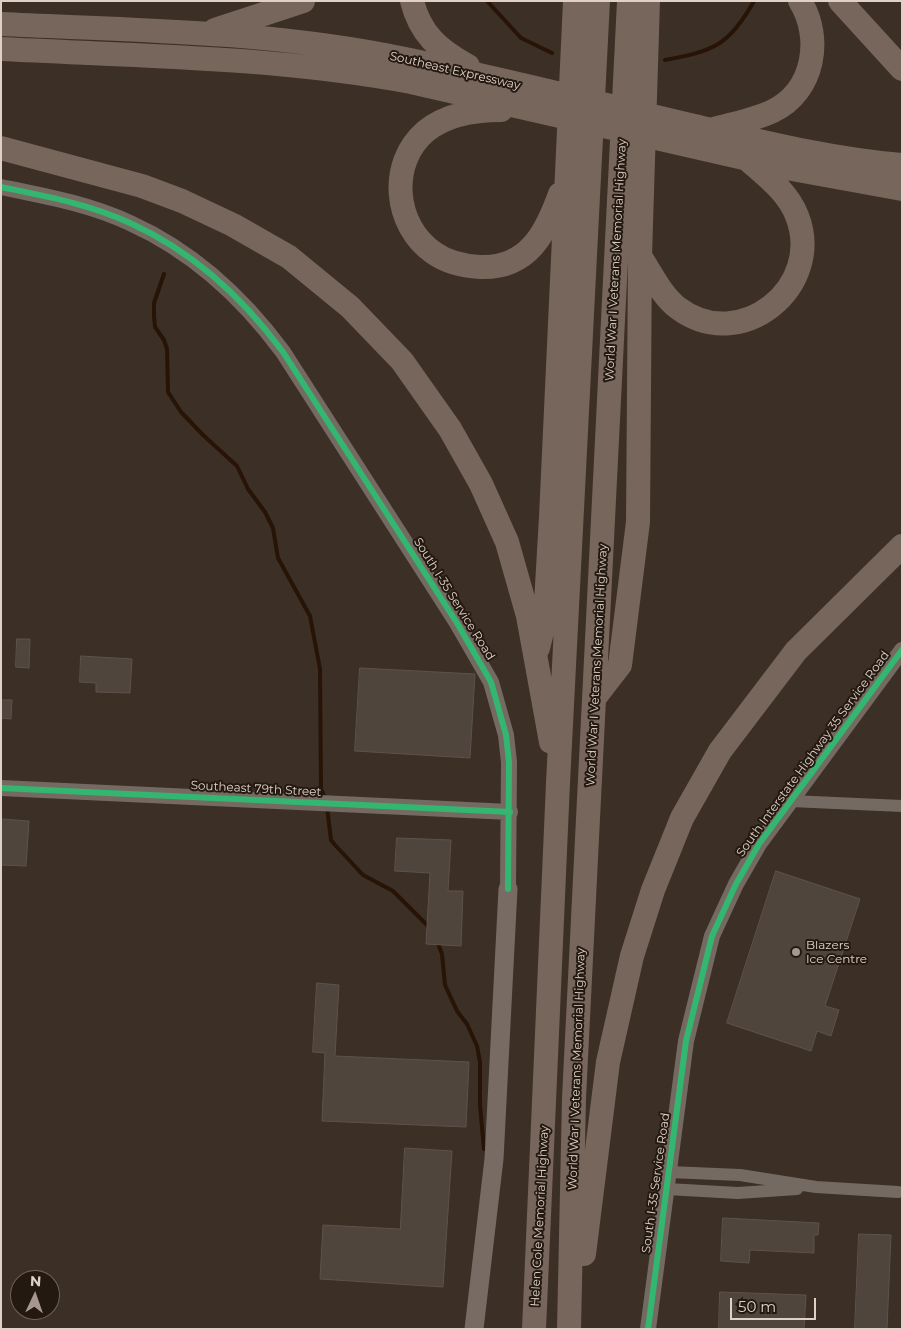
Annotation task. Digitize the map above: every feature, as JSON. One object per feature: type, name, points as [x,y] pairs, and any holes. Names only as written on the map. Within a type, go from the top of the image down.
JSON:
[{"type":"highway","points":[[202,34],[303,1]]},
{"type":"highway","points":[[412,1],[420,25],[434,44],[487,77]]},
{"type":"highway","points":[[558,783],[598,1]]},
{"type":"highway","name":"World War I Veterans Memorial Highway","points":[[569,1329],[574,1098],[596,696],[629,1]]},
{"type":"highway","points":[[596,696],[620,664],[638,522],[640,256],[648,1]]},
{"type":"highway","points":[[646,36],[666,1]]},
{"type":"highway","points":[[711,130],[775,110],[787,101],[801,85],[810,65],[813,37],[806,12],[800,1]]},
{"type":"highway","points":[[840,1],[902,69]]},
{"type":"highway","points":[[536,658],[545,620],[575,3]]},
{"type":"highway","name":"Southeast Expressway","points":[[1,24],[202,34],[336,47],[487,77],[528,98]]},
{"type":"highway","name":"Southeast Expressway","points":[[1,49],[246,60],[302,65],[528,98],[675,132],[746,158],[902,189]]},
{"type":"highway","points":[[528,98],[486,110],[462,113],[448,118],[425,132],[410,152],[401,176],[402,206],[414,233],[432,252],[456,264],[484,267],[509,262],[530,250],[539,240],[553,214],[566,176]]},
{"type":"highway","name":"Southeast Expressway","points":[[675,132],[711,130],[816,154],[902,165]]},
{"type":"highway","points":[[1,148],[142,186],[182,201],[233,225],[289,257],[350,308],[402,361],[450,429],[481,484],[507,542],[528,616],[558,783]]},
{"type":"highway","points":[[640,256],[667,297],[678,308],[702,320],[713,322],[738,321],[759,315],[772,307],[784,295],[799,270],[802,255],[801,230],[797,215],[782,190],[746,158]]},
{"type":"highway","points":[[575,1329],[608,1062],[632,956],[653,890],[682,818],[720,750],[796,651],[902,546]]},
{"type":"highway","name":"Helen Cole Memorial Highway","points":[[534,1329],[558,783]]},
{"type":"main road","name":"South I-35 Service Road","points":[[474,1329],[494,1149],[508,889]]},
{"type":"street","name":"South I-35 Service Road","points":[[1,186],[86,207],[131,223],[192,258],[234,294],[267,330],[283,352],[485,669],[491,682],[506,735],[510,762],[508,889]]},
{"type":"street","name":"South Interstate Highway 35 Service Road","points":[[686,1041],[712,936],[736,884],[759,844],[902,650]]},
{"type":"street","name":"Southeast 79th Street","points":[[1,788],[510,812]]},
{"type":"street","points":[[790,801],[902,806]]},
{"type":"street","name":"South I-35 Service Road","points":[[648,1329],[686,1041]]},
{"type":"street","points":[[669,1172],[740,1175],[816,1188]]},
{"type":"street","points":[[667,1189],[738,1193],[816,1188],[898,1192]]},
{"type":"building","points":[[17,639],[30,639],[29,668],[16,667]]},
{"type":"building","points":[[81,656],[132,659],[130,693],[96,692],[96,683],[80,682]]},
{"type":"building","points":[[360,668],[475,674],[470,758],[355,751]]},
{"type":"building","points":[[1,700],[12,700],[11,719],[1,718]]},
{"type":"building","points":[[1,819],[29,821],[26,866],[1,865]]},
{"type":"building","points":[[397,838],[451,840],[448,891],[463,891],[461,946],[426,944],[430,873],[395,871]]},
{"type":"building","name":"Blazers Ice Centre","points":[[776,871],[860,899],[825,1006],[839,1010],[831,1036],[817,1031],[811,1051],[727,1023]]},
{"type":"building","points":[[317,983],[339,985],[335,1056],[469,1062],[466,1127],[322,1121],[325,1053],[313,1052]]},
{"type":"building","points":[[405,1148],[452,1151],[443,1287],[320,1279],[323,1225],[400,1229]]},
{"type":"building","points":[[723,1218],[819,1223],[818,1235],[814,1235],[814,1253],[750,1250],[749,1263],[721,1261]]},
{"type":"building","points":[[859,1234],[891,1235],[887,1329],[855,1329]]},
{"type":"building","points":[[720,1292],[806,1295],[804,1329],[719,1329]]},
{"type":"waterway","points":[[487,1],[521,38],[552,53]]},
{"type":"waterway","points":[[665,60],[696,53],[718,44],[736,28],[754,1]]},
{"type":"waterway","points":[[164,274],[154,303],[154,316],[155,327],[164,340],[167,349],[168,392],[181,412],[237,466],[248,489],[265,512],[273,528],[278,558],[310,616],[320,669],[321,789],[326,800]]},
{"type":"waterway","points":[[327,807],[331,840],[335,845],[363,875],[393,891],[429,927]]},
{"type":"waterway","points":[[437,941],[442,954],[445,985],[477,1046],[480,1062],[480,1105],[484,1149]]},
{"type":"cycle path","points":[[1,187],[83,206],[114,216],[153,234],[174,247],[215,278],[251,313],[283,352],[457,623],[491,682],[506,735],[509,762],[508,889]]},
{"type":"cycle path","points":[[648,1329],[686,1041],[712,936],[736,884],[759,844],[902,650]]},
{"type":"cycle path","points":[[1,788],[510,812]]},
{"type":"place","name":"Blazers Ice Centre","points":[[796,952]]}]
